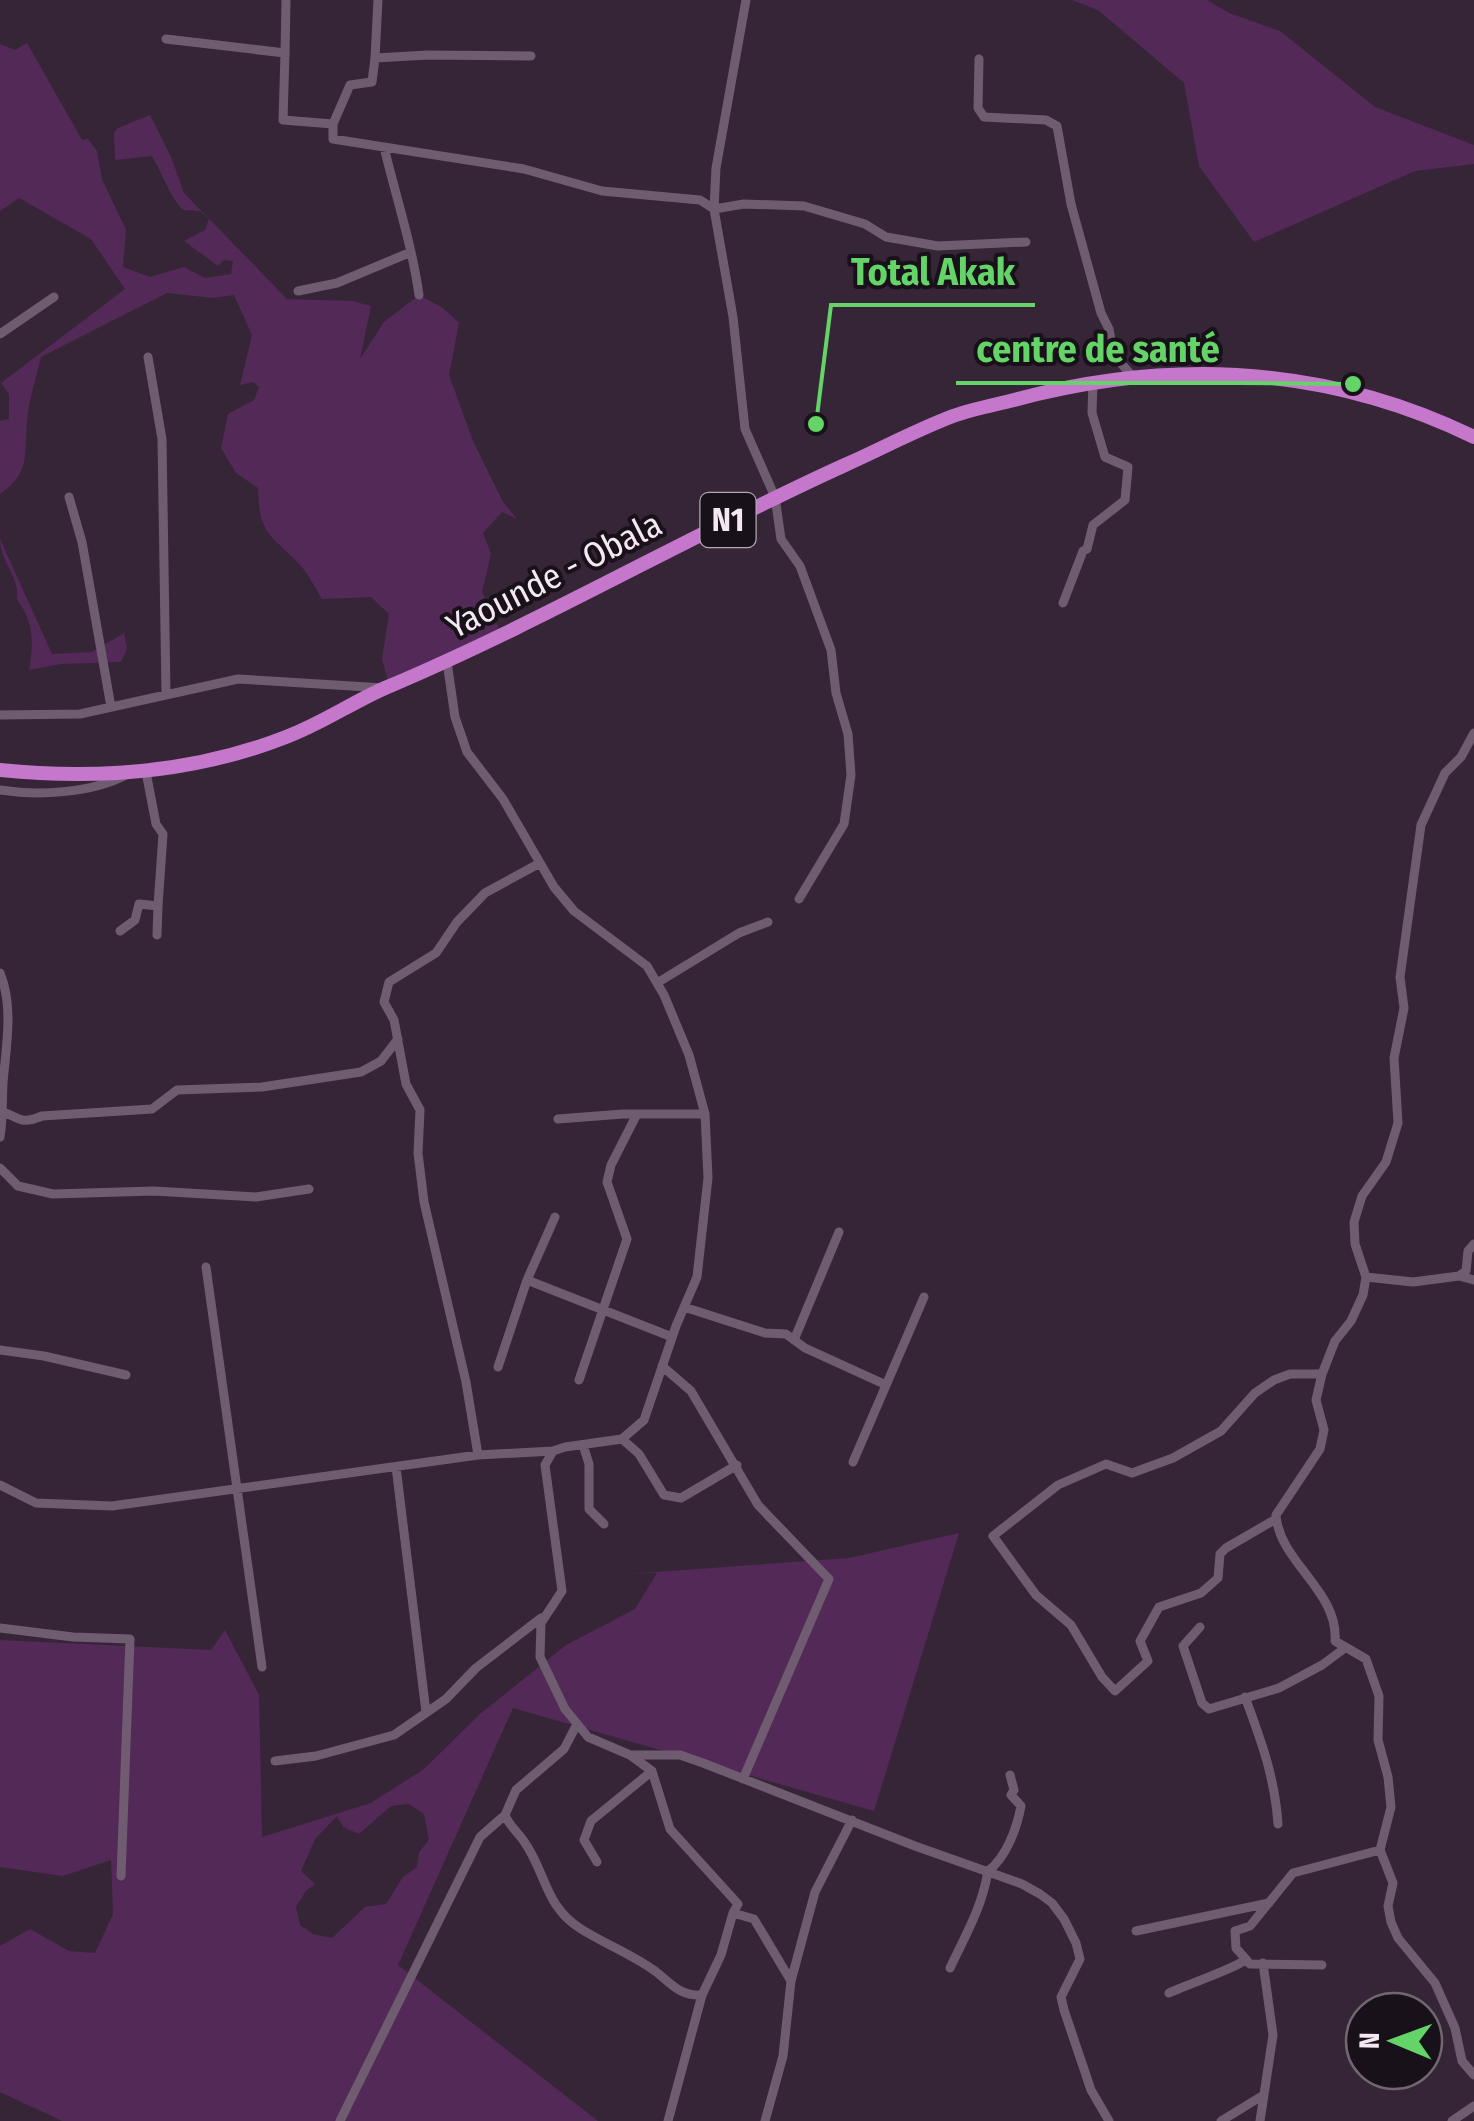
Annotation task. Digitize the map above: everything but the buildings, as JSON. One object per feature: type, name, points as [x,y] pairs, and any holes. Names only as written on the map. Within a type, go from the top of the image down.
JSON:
[{"type":"highway","name":"Yaounde - Obala","points":[[0,770],[58,776],[138,772],[227,757],[290,736],[447,662],[775,497],[954,416],[1093,381],[1187,374],[1288,379],[1398,404],[1474,437]]},
{"type":"street","points":[[286,0],[284,120],[333,124]]},
{"type":"street","points":[[378,0],[372,82],[350,85],[333,124],[332,139],[524,169],[602,191],[700,200],[714,209],[744,204],[804,206],[865,224],[886,237],[938,246],[1026,242]]},
{"type":"street","points":[[746,0],[716,168],[714,209],[733,317],[745,428],[775,497],[780,539],[800,566],[830,650],[848,734],[851,775],[844,824],[799,899]]},
{"type":"street","points":[[166,40],[285,53]]},
{"type":"street","points":[[375,58],[531,56]]},
{"type":"street","points":[[978,59],[978,108],[984,117],[1046,120],[1057,126],[1071,204],[1101,313],[1114,355],[1132,376]]},
{"type":"street","points":[[384,148],[419,295]]},
{"type":"street","points":[[298,291],[338,283],[411,252]]},
{"type":"street","points":[[0,334],[54,297]]},
{"type":"street","points":[[148,358],[162,439],[166,694]]},
{"type":"street","points":[[1062,603],[1083,551],[1088,549],[1093,524],[1126,500],[1128,467],[1105,456],[1092,413],[1093,381]]},
{"type":"street","points":[[69,496],[82,542],[111,706]]},
{"type":"street","points":[[0,1485],[36,1503],[112,1506],[478,1455],[554,1451],[622,1440],[644,1420],[697,1277],[708,1178],[705,1114],[689,1054],[647,966],[574,911],[540,864],[503,799],[467,752],[455,716],[447,662]]},
{"type":"street","points":[[0,715],[80,714],[238,679],[387,688]]},
{"type":"street","points":[[1474,734],[1461,758],[1445,772],[1421,825],[1400,978],[1404,1008],[1394,1058],[1398,1122],[1386,1162],[1362,1196],[1354,1222],[1355,1244],[1366,1277],[1363,1295],[1351,1321],[1335,1341],[1322,1374],[1316,1400],[1324,1430],[1320,1449],[1283,1501],[1276,1519],[1278,1537],[1317,1590],[1336,1630],[1335,1641],[1366,1659],[1379,1696],[1378,1740],[1391,1807],[1380,1850],[1393,1883],[1388,1906],[1390,1922],[1398,1938],[1436,1983],[1455,2028],[1462,2061],[1474,2076]]},
{"type":"street","points":[[0,790],[35,793],[105,785],[138,772],[163,834],[157,936]]},
{"type":"street","points":[[478,1455],[466,1382],[424,1202],[418,1153],[420,1110],[406,1084],[394,1020],[384,1002],[389,982],[436,953],[457,922],[485,892],[540,864]]},
{"type":"street","points":[[120,932],[135,920],[139,904],[158,906]]},
{"type":"street","points":[[657,983],[739,933],[768,922]]},
{"type":"street","points":[[0,973],[7,991],[8,1022],[0,1138]]},
{"type":"street","points":[[2,1111],[13,1120],[30,1121],[42,1116],[152,1109],[177,1090],[262,1088],[361,1072],[381,1061],[398,1039]]},
{"type":"street","points":[[579,1380],[627,1239],[608,1182],[611,1165],[637,1114]]},
{"type":"street","points":[[558,1119],[705,1114]]},
{"type":"street","points":[[0,1168],[18,1186],[53,1194],[154,1191],[256,1197],[309,1190]]},
{"type":"street","points":[[498,1367],[528,1280],[555,1218]]},
{"type":"street","points":[[794,1340],[839,1232]]},
{"type":"street","points":[[1459,1276],[1466,1271],[1468,1251],[1474,1244]]},
{"type":"street","points":[[206,1267],[262,1667]]},
{"type":"street","points":[[1366,1277],[1413,1282],[1459,1276],[1474,1280]]},
{"type":"street","points":[[528,1280],[672,1337]]},
{"type":"street","points":[[852,1462],[924,1297]]},
{"type":"street","points":[[684,1307],[765,1333],[786,1334],[805,1348],[884,1384]]},
{"type":"street","points":[[0,1350],[126,1375]]},
{"type":"street","points":[[662,1366],[690,1391],[758,1505],[830,1579],[742,1778]]},
{"type":"street","points":[[1276,1519],[1226,1548],[1220,1554],[1218,1578],[1201,1593],[1159,1607],[1140,1641],[1148,1661],[1115,1691],[1102,1677],[1071,1625],[1036,1595],[993,1536],[1058,1485],[1106,1464],[1132,1473],[1174,1458],[1221,1432],[1255,1392],[1274,1380],[1290,1374],[1322,1374]]},
{"type":"street","points":[[622,1440],[639,1454],[664,1496],[682,1498],[736,1465]]},
{"type":"street","points":[[582,1445],[589,1464],[589,1509],[604,1524]]},
{"type":"street","points":[[275,1762],[316,1756],[394,1735],[446,1699],[489,1658],[534,1625],[562,1591],[547,1491],[546,1465],[554,1451]]},
{"type":"street","points":[[396,1467],[426,1712]]},
{"type":"street","points":[[549,1608],[542,1622],[540,1657],[565,1709],[588,1737],[630,1755],[652,1771],[670,1829],[738,1904],[721,1956],[702,1995],[668,2121]]},
{"type":"street","points":[[1200,1627],[1183,1646],[1202,1703],[1209,1708],[1279,1688],[1345,1648]]},
{"type":"street","points":[[0,1628],[130,1639],[121,1876]]},
{"type":"street","points":[[1245,1697],[1269,1761],[1278,1824]]},
{"type":"street","points":[[340,2121],[480,1837],[506,1815],[516,1790],[564,1749],[577,1724]]},
{"type":"street","points":[[630,1755],[680,1755],[1022,1884],[1052,1903],[1076,1943],[1079,1964],[1061,1997],[1091,2090],[1109,2121]]},
{"type":"street","points":[[597,1862],[584,1840],[590,1821],[652,1771]]},
{"type":"street","points":[[950,1968],[980,1908],[988,1871],[998,1864],[1019,1817],[1021,1806],[1011,1796],[1014,1790],[1010,1775]]},
{"type":"street","points":[[506,1815],[511,1829],[523,1840],[547,1894],[569,1920],[655,1971],[674,1989],[702,1995]]},
{"type":"street","points":[[765,2121],[783,2056],[791,1981],[815,1892],[852,1820]]},
{"type":"street","points":[[1322,1965],[1259,1966],[1236,1948],[1235,1931],[1250,1926],[1293,1873],[1380,1850]]},
{"type":"street","points":[[1136,1930],[1268,1904]]},
{"type":"street","points":[[733,1913],[754,1919],[791,1981]]},
{"type":"street","points":[[1170,1993],[1212,1973],[1240,1966],[1246,1959]]},
{"type":"street","points":[[1260,2121],[1273,2035],[1262,1963]]},
{"type":"street","points":[[1220,2121],[1262,2096]]},
{"type":"street","points":[[1452,2121],[1474,2106]]},
{"type":"shaded area","points":[[1072,0],[1207,0],[1229,13],[1280,31],[1375,107],[1474,145],[1474,164],[1415,171],[1254,242],[1199,166],[1184,83],[1098,10]]},
{"type":"shaded area","points":[[27,43],[82,140],[88,139],[97,151],[102,179],[126,230],[123,267],[150,277],[184,267],[205,278],[231,274],[233,261],[224,260],[218,266],[184,241],[205,230],[209,219],[200,211],[183,210],[152,156],[115,160],[114,133],[150,115],[184,193],[287,299],[352,301],[371,306],[360,359],[384,322],[419,295],[443,308],[459,323],[449,375],[473,441],[503,502],[517,519],[502,512],[483,533],[491,554],[482,592],[502,635],[390,688],[382,659],[389,614],[371,597],[322,599],[303,568],[268,533],[261,516],[258,488],[236,473],[221,448],[228,414],[254,400],[259,387],[253,382],[240,385],[252,335],[234,295],[213,298],[167,293],[41,357],[28,413],[24,462],[17,478],[0,494],[0,421],[9,419],[9,394],[1,383],[125,289],[91,239],[19,198],[0,211],[0,44],[15,50]]},
{"type":"shaded area","points":[[0,539],[52,654],[92,652],[124,633],[127,649],[121,662],[61,664],[29,670],[30,625],[17,599],[16,583]]},
{"type":"shaded area","points":[[959,1533],[874,1811],[513,1708],[398,1965],[598,2121],[62,2121],[0,2092],[0,1946],[30,1929],[69,1951],[95,1953],[113,1914],[111,1860],[63,1876],[0,1867],[0,1640],[211,1650],[225,1630],[259,1695],[262,1837],[371,1803],[424,1769],[480,1714],[566,1645],[635,1609],[657,1573],[628,1574],[849,1558]],"holes":[[[409,1804],[424,1814],[429,1840],[419,1852],[417,1867],[403,1877],[386,1904],[365,1907],[332,1938],[313,1934],[300,1925],[296,1907],[315,1884],[301,1871],[315,1839],[337,1816],[343,1827],[359,1834],[391,1806]]]},
{"type":"place","name":"centre de santé","points":[[1353,384]]},
{"type":"place","name":"Total Akak","points":[[816,424]]}]
